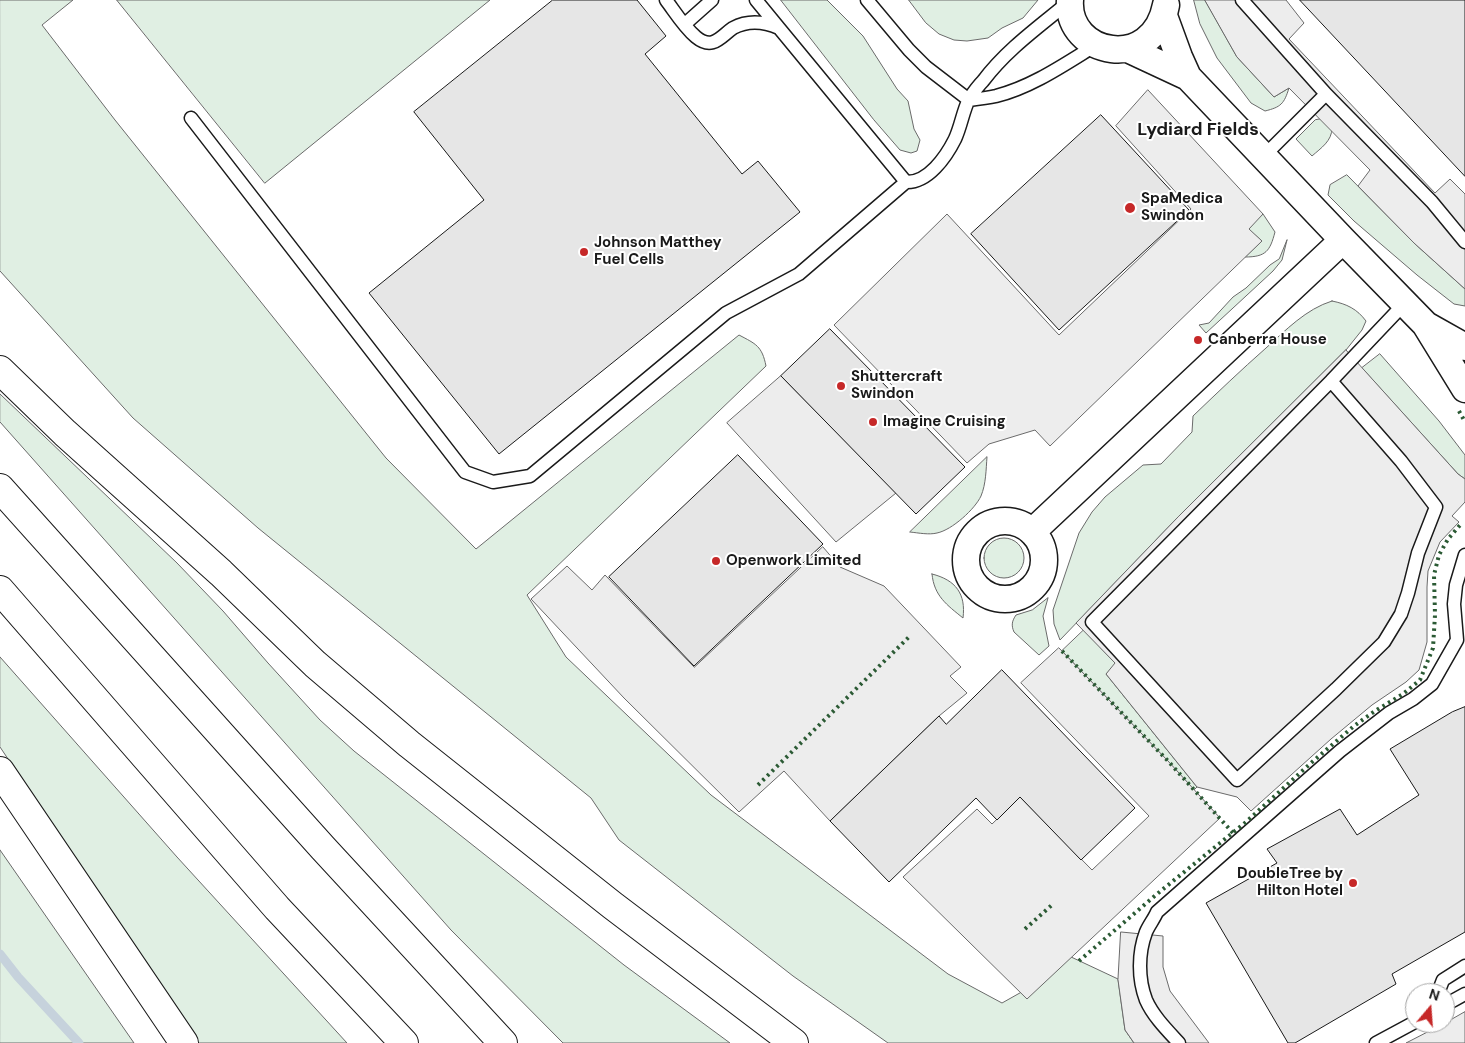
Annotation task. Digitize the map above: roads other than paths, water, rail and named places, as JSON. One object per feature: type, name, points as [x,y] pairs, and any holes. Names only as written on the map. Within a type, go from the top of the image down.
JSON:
[{"type":"highway","points":[[0,370],[65,433],[221,573],[315,664],[394,732],[612,905],[794,1043]]},
{"type":"highway","points":[[0,488],[323,848],[504,1043]]},
{"type":"highway","points":[[0,590],[277,908],[404,1043]]},
{"type":"highway","points":[[0,771],[184,1043]]},
{"type":"street","points":[[1070,0],[1074,21],[1083,35],[1096,45],[1111,50],[1128,49],[1143,43],[1155,33],[1165,8]]},
{"type":"street","points":[[1165,8],[1178,57],[1188,77],[1426,324],[1465,389]]},
{"type":"street","points":[[1128,49],[1188,77]]},
{"type":"street","points":[[1032,532],[1343,240]]},
{"type":"street","points":[[1426,324],[1465,347]]},
{"type":"lane","points":[[666,0],[697,38],[708,42],[719,41],[734,28],[750,23],[766,23],[779,28]]},
{"type":"lane","points":[[685,24],[712,0]]},
{"type":"lane","points":[[756,0],[906,182]]},
{"type":"lane","points":[[192,118],[465,472],[494,482],[530,476],[726,313],[799,274],[906,182],[915,182],[923,178],[942,159],[955,139],[969,100],[982,81],[1007,53],[1070,0]]},
{"type":"lane","points":[[1242,0],[1326,94],[1432,202],[1465,242]]},
{"type":"lane","points":[[870,1],[894,34],[909,50],[938,77],[969,100],[995,96],[1015,90],[1096,45]]},
{"type":"lane","points":[[1264,156],[1326,94]]},
{"type":"lane","points":[[1331,381],[1401,461],[1436,507],[1418,553],[1401,614],[1384,642],[1237,780],[1092,622],[1331,381],[1405,303]]},
{"type":"lane","points":[[1179,1043],[1161,1023],[1147,1001],[1140,980],[1142,949],[1146,931],[1158,912],[1340,751],[1389,713],[1413,699],[1432,684],[1456,640],[1454,604],[1456,585],[1465,555]]},
{"type":"lane","points":[[1442,983],[1443,980],[1465,966]]},
{"type":"lane","points":[[1376,1043],[1405,1027]]},
{"type":"waterway","points":[[0,954],[18,977],[79,1043]]},
{"type":"place","name":"SpaMedica Swindon","points":[[1130,208]]},
{"type":"place","name":"Johnson Matthey Fuel Cells","points":[[584,252]]},
{"type":"place","name":"Canberra House","points":[[1198,340]]},
{"type":"place","name":"Shuttercraft Swindon","points":[[841,386]]},
{"type":"place","name":"Imagine Cruising","points":[[873,422]]},
{"type":"place","name":"Openwork Limited","points":[[716,561]]},
{"type":"place","name":"DoubleTree by Hilton Hotel","points":[[1353,883]]},
{"type":"district","name":"Lydiard Fields","points":[[1198,130]]}]
